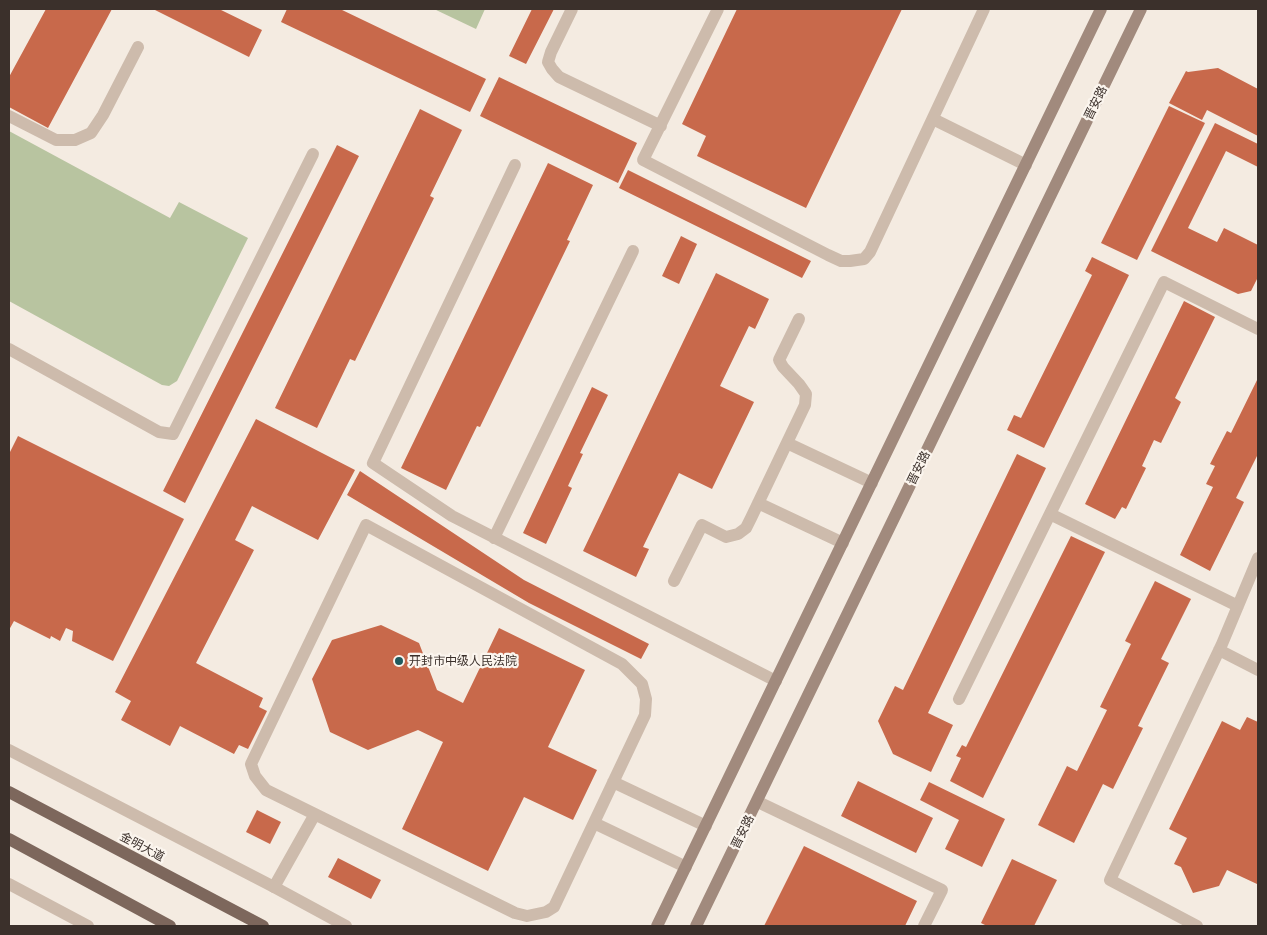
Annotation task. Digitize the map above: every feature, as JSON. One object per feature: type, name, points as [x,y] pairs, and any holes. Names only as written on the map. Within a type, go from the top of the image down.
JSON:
[{"type":"main road","points":[[657,926],[1101,9]]},
{"type":"main road","name":"晋安路","points":[[696,926],[758,802],[1141,9]]},
{"type":"main road","name":"金明大道","points":[[9,792],[263,926]]},
{"type":"main road","points":[[9,839],[170,926]]},
{"type":"street","points":[[572,9],[551,52],[548,62],[552,69],[559,77],[661,126]]},
{"type":"street","points":[[718,9],[643,160],[828,255],[841,261],[850,262],[864,259],[870,252],[984,9]]},
{"type":"street","points":[[9,116],[56,140],[76,140],[91,132],[103,115],[138,47]]},
{"type":"street","points":[[933,119],[1026,165]]},
{"type":"street","points":[[9,349],[159,432],[173,434],[313,154]]},
{"type":"street","points":[[515,165],[373,463],[452,516],[776,681]]},
{"type":"street","points":[[494,538],[633,251]]},
{"type":"street","points":[[959,699],[1164,282],[1258,329]]},
{"type":"street","points":[[674,581],[702,525],[726,537],[738,534],[746,528],[805,405],[806,394],[782,367],[779,360],[799,319]]},
{"type":"street","points":[[786,443],[872,483]]},
{"type":"street","points":[[758,503],[843,543]]},
{"type":"street","points":[[1050,514],[1238,606]]},
{"type":"street","points":[[366,525],[622,664],[642,684],[646,699],[645,715],[613,782],[554,907],[546,912],[527,916],[515,913],[266,790],[255,776],[251,764],[366,525]]},
{"type":"street","points":[[1197,926],[1110,880],[1219,650],[1258,558]]},
{"type":"street","points":[[1219,650],[1258,670]]},
{"type":"street","points":[[9,750],[346,926]]},
{"type":"street","points":[[613,782],[706,826]]},
{"type":"street","points":[[758,802],[942,890],[924,926]]},
{"type":"street","points":[[274,887],[315,814]]},
{"type":"street","points":[[594,823],[686,867]]},
{"type":"street","points":[[9,884],[88,926]]},
{"type":"green space","points":[[434,9],[485,9],[476,29]]},
{"type":"green space","points":[[9,131],[170,218],[179,202],[248,238],[177,381],[169,386],[162,385],[9,301]]},
{"type":"building","points":[[46,9],[112,9],[48,128],[9,107],[9,77]]},
{"type":"building","points":[[153,9],[219,9],[262,30],[249,57]]},
{"type":"building","points":[[287,9],[340,9],[486,79],[470,112],[281,22]]},
{"type":"building","points":[[532,9],[554,9],[526,64],[509,56]]},
{"type":"building","points":[[737,9],[902,9],[806,208],[697,156],[706,136],[682,124]]},
{"type":"building","points":[[1218,68],[1258,89],[1258,136],[1207,110],[1202,120],[1169,103],[1186,71]]},
{"type":"building","points":[[499,77],[637,143],[618,183],[480,116]]},
{"type":"building","points":[[1169,106],[1205,123],[1137,260],[1101,243]]},
{"type":"building","points":[[420,109],[462,130],[430,196],[434,198],[355,361],[350,359],[317,428],[275,408]]},
{"type":"building","points":[[1215,123],[1258,144],[1258,167],[1226,151],[1188,228],[1217,242],[1224,228],[1258,245],[1258,277],[1251,291],[1238,294],[1151,251]]},
{"type":"building","points":[[337,145],[359,156],[185,503],[163,491]]},
{"type":"building","points":[[548,163],[593,185],[567,240],[570,241],[480,427],[477,426],[446,490],[401,468]]},
{"type":"building","points":[[628,170],[811,261],[802,278],[619,188]]},
{"type":"building","points":[[681,236],[697,244],[679,284],[662,276]]},
{"type":"building","points":[[1092,257],[1129,275],[1044,448],[1007,430],[1014,415],[1021,418],[1092,275],[1085,271]]},
{"type":"building","points":[[716,273],[769,299],[755,329],[749,326],[720,386],[754,402],[712,489],[679,473],[643,547],[649,549],[636,577],[583,551]]},
{"type":"building","points":[[1184,301],[1215,317],[1175,398],[1181,402],[1161,443],[1154,440],[1142,466],[1146,468],[1126,509],[1122,507],[1115,519],[1085,504]]},
{"type":"building","points":[[1258,378],[1258,454],[1236,498],[1244,502],[1210,571],[1180,555],[1213,487],[1206,484],[1215,466],[1210,464],[1227,431],[1231,433]]},
{"type":"building","points":[[592,387],[608,395],[580,453],[583,454],[568,486],[572,488],[546,544],[523,533]]},
{"type":"building","points":[[256,419],[355,470],[318,540],[252,506],[235,540],[254,550],[196,663],[263,698],[259,707],[267,711],[248,749],[239,745],[234,754],[180,726],[170,746],[121,720],[131,701],[115,692]]},
{"type":"building","points":[[18,436],[184,519],[113,661],[72,641],[73,631],[66,628],[60,641],[51,636],[50,639],[14,621],[9,630],[9,454]]},
{"type":"building","points":[[1017,454],[1046,468],[928,713],[953,725],[931,772],[893,754],[878,721],[895,686],[903,690]]},
{"type":"building","points":[[360,471],[524,580],[649,644],[641,659],[529,603],[347,495]]},
{"type":"building","points":[[1071,536],[1105,552],[983,798],[950,781],[961,758],[956,756],[962,745],[966,747]]},
{"type":"building","points":[[1155,581],[1191,599],[1161,659],[1169,663],[1138,726],[1143,728],[1113,789],[1103,784],[1074,843],[1038,825],[1067,766],[1077,771],[1107,710],[1100,707],[1131,644],[1125,641]]},
{"type":"building","points":[[381,625],[419,643],[437,690],[463,703],[499,628],[585,670],[548,747],[597,770],[573,820],[524,797],[488,871],[402,829],[443,742],[418,730],[368,750],[330,732],[312,679],[332,640]]},
{"type":"building","points":[[1247,717],[1258,722],[1258,881],[1257,884],[1227,870],[1219,886],[1193,893],[1181,867],[1174,864],[1187,838],[1169,829],[1222,721],[1240,730]]},
{"type":"building","points":[[858,781],[933,818],[916,853],[841,816]]},
{"type":"building","points":[[929,782],[1005,819],[982,867],[945,849],[959,820],[920,800]]},
{"type":"building","points":[[257,810],[281,822],[270,844],[246,832]]},
{"type":"building","points":[[804,846],[917,901],[905,926],[764,926]]},
{"type":"building","points":[[338,858],[381,880],[371,899],[328,877]]},
{"type":"building","points":[[1012,859],[1057,880],[1034,926],[987,926],[981,923]]},
{"type":"place","name":"开封市中级人民法院","points":[[399,661]]}]
